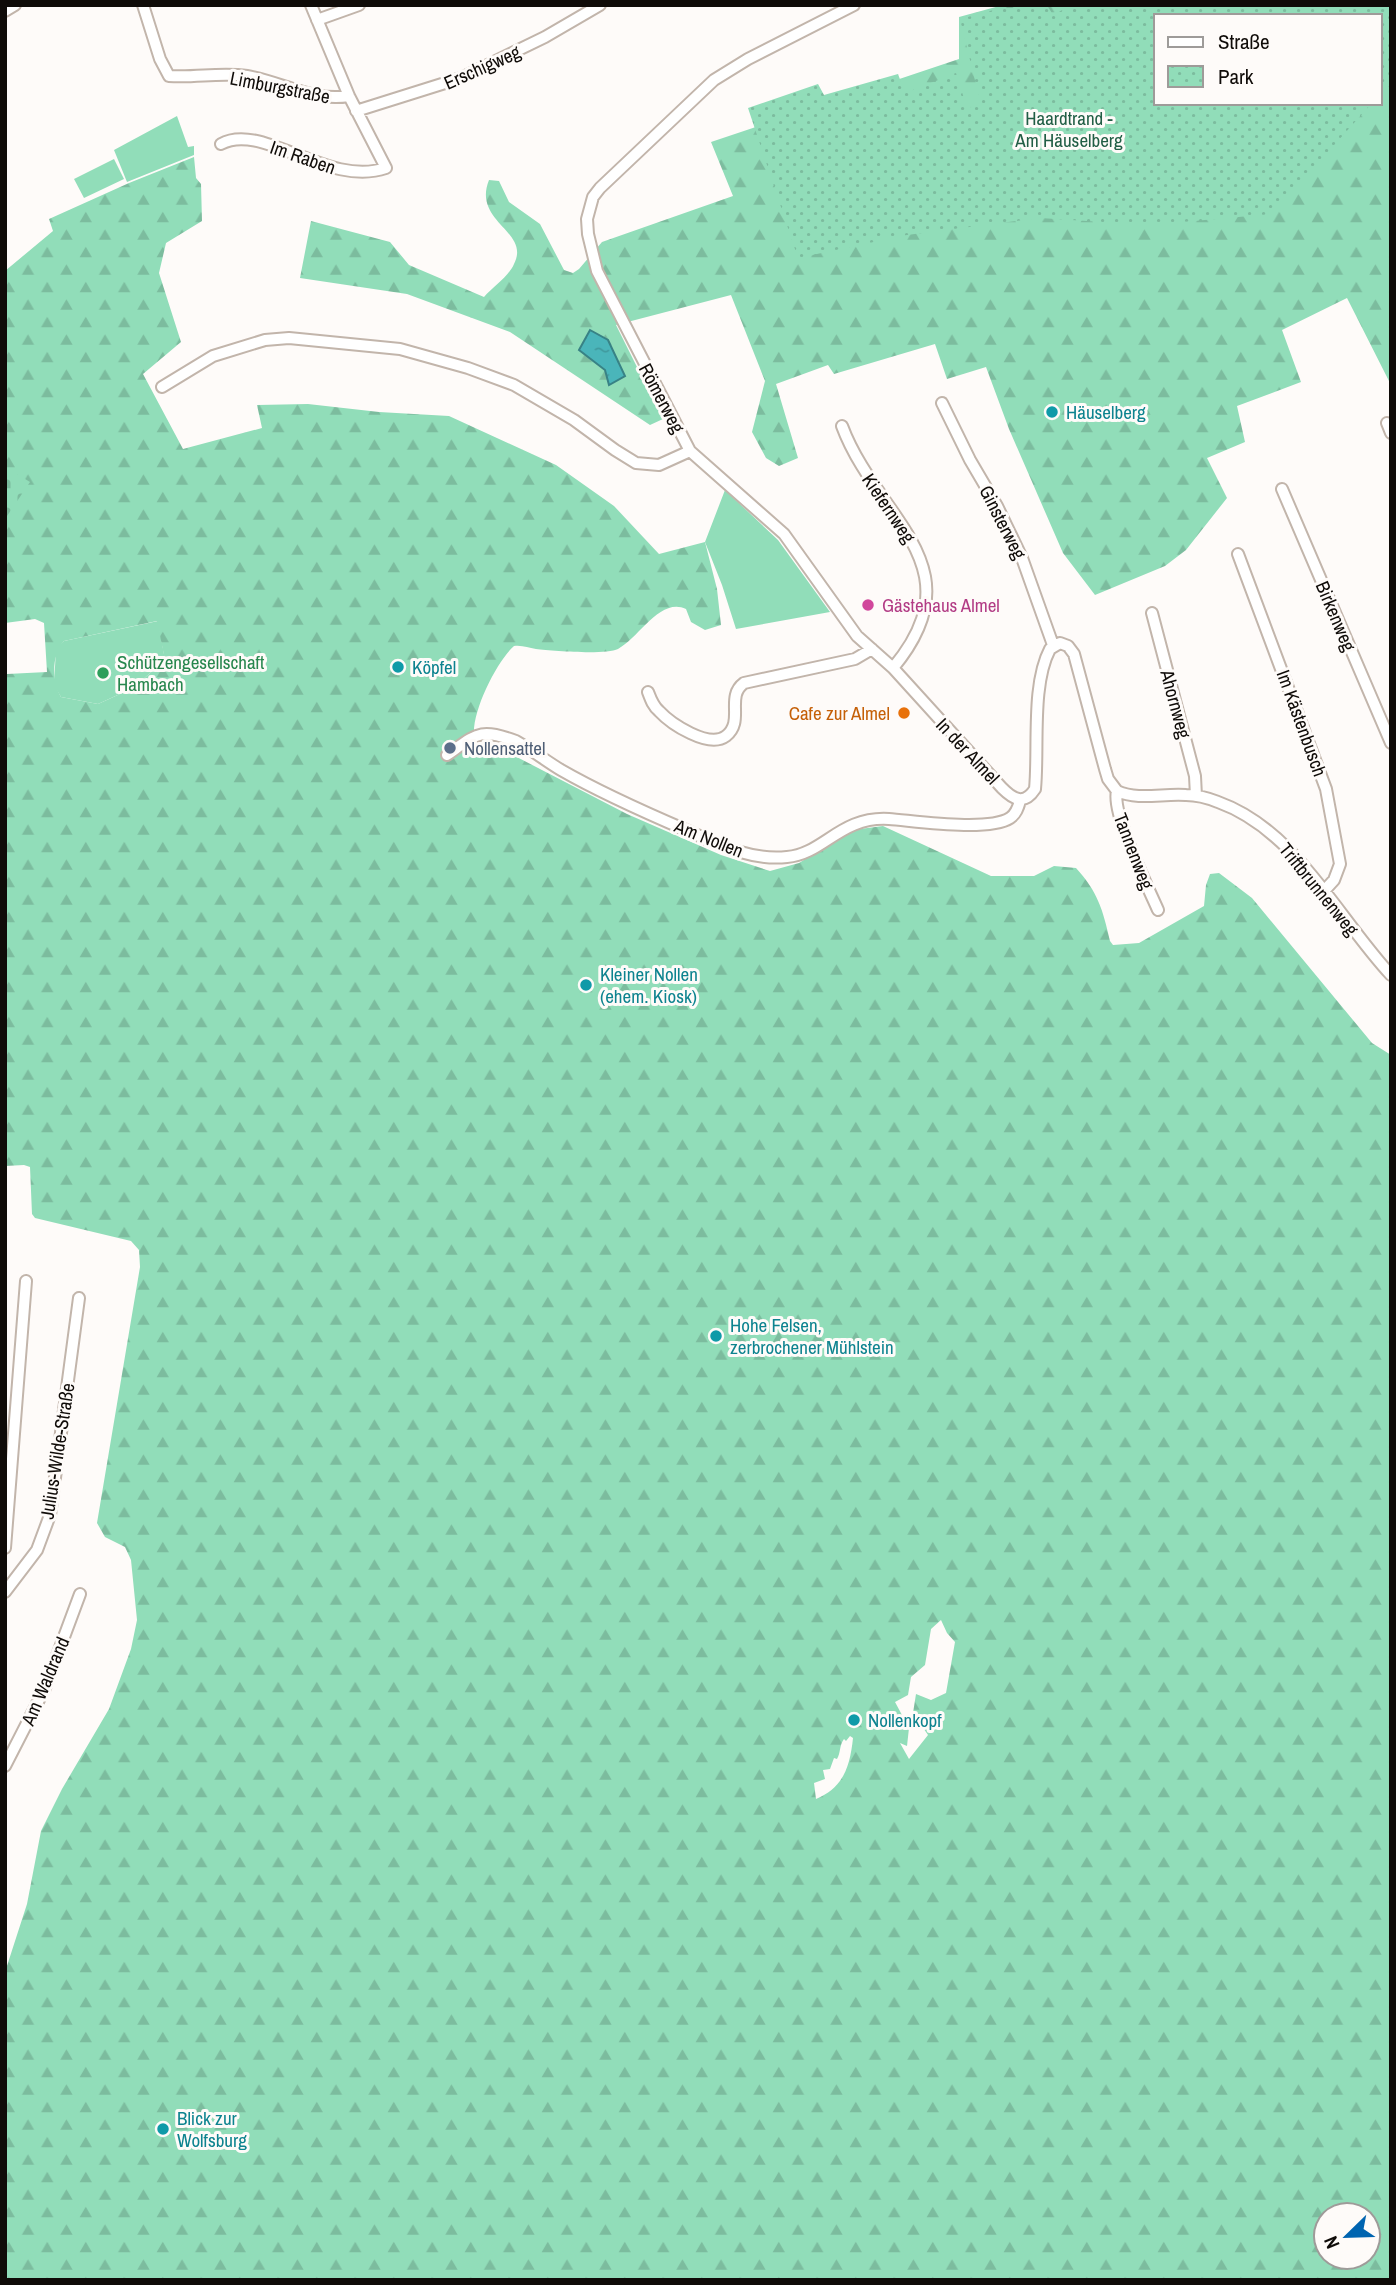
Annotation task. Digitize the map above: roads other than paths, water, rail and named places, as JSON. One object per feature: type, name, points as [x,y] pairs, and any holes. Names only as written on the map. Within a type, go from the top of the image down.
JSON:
[{"type":"street","points":[[5,11],[15,5]]},
{"type":"street","name":"Limburgstraße","points":[[143,5],[160,59],[169,76],[240,75],[262,79],[317,97],[349,96]]},
{"type":"street","points":[[311,5],[356,111]]},
{"type":"street","points":[[317,20],[359,5]]},
{"type":"street","name":"Erschigweg","points":[[356,111],[461,78],[535,43],[600,5]]},
{"type":"street","name":"Römerweg","points":[[162,387],[213,356],[265,340],[289,338],[400,349],[456,364],[514,385],[574,420],[636,463],[659,465],[690,451],[597,271],[588,234],[588,207],[600,188],[714,80],[748,59],[854,5]]},
{"type":"street","name":"Im Raben","points":[[221,144],[239,140],[270,145],[347,172],[367,173],[386,168],[356,111]]},
{"type":"street","name":"Ginsterweg","points":[[942,403],[1022,558],[1053,645]]},
{"type":"street","name":"Kiefernweg","points":[[842,426],[855,458],[917,549],[926,578],[921,626],[907,651],[893,668]]},
{"type":"street","name":"In der Almel","points":[[690,451],[785,534],[846,621],[893,668],[1002,788],[1020,800]]},
{"type":"street","name":"Birkenweg","points":[[1282,489],[1391,743]]},
{"type":"street","name":"Im Kästenbusch","points":[[1238,554],[1326,789],[1340,864],[1334,880],[1323,892]]},
{"type":"street","name":"Ahornweg","points":[[1152,613],[1195,776],[1196,796]]},
{"type":"street","points":[[1020,800],[1027,799],[1035,789],[1041,681],[1046,656],[1053,645],[1063,643],[1074,654],[1108,779],[1117,791]]},
{"type":"street","points":[[648,692],[653,704],[668,719],[692,734],[715,740],[733,729],[736,716],[734,696],[744,683],[855,659],[872,649]]},
{"type":"street","name":"Am Nollen","points":[[447,755],[480,733],[506,738],[615,797],[730,849],[760,857],[792,857],[813,848],[846,827],[872,820],[970,825],[1000,822],[1013,815],[1020,800]]},
{"type":"street","name":"Triftbrunnenweg","points":[[1117,791],[1133,796],[1196,796],[1231,807],[1263,827],[1291,851],[1391,975]]},
{"type":"street","name":"Tannenweg","points":[[1117,791],[1115,798],[1120,816],[1158,910]]},
{"type":"street","points":[[5,1548],[26,1281]]},
{"type":"street","name":"Julius-Wilde-Straße","points":[[5,1592],[37,1550],[50,1515],[79,1298]]},
{"type":"street","name":"Am Waldrand","points":[[5,1766],[45,1688],[79,1594]]},
{"type":"water","points":[[590,330],[608,340],[625,376],[609,385],[605,370],[579,350]]},
{"type":"place","name":"Häuselberg","points":[[1052,412]]},
{"type":"place","name":"Gästehaus Almel","points":[[868,605]]},
{"type":"place","name":"Köpfel","points":[[398,667]]},
{"type":"place","name":"Schützengesellschaft Hambach","points":[[103,673]]},
{"type":"place","name":"Cafe zur Almel","points":[[904,713]]},
{"type":"place","name":"Nollensattel","points":[[450,748]]},
{"type":"place","name":"Kleiner Nollen (ehem. Kiosk)","points":[[586,985]]},
{"type":"place","name":"Hohe Felsen, zerbrochener Mühlstein","points":[[716,1336]]},
{"type":"place","name":"Nollenkopf","points":[[854,1720]]},
{"type":"place","name":"Blick zur Wolfsburg","points":[[163,2129]]},
{"type":"park label","name":"Haardtrand - Am Häuselberg","points":[[1069,129]]}]
